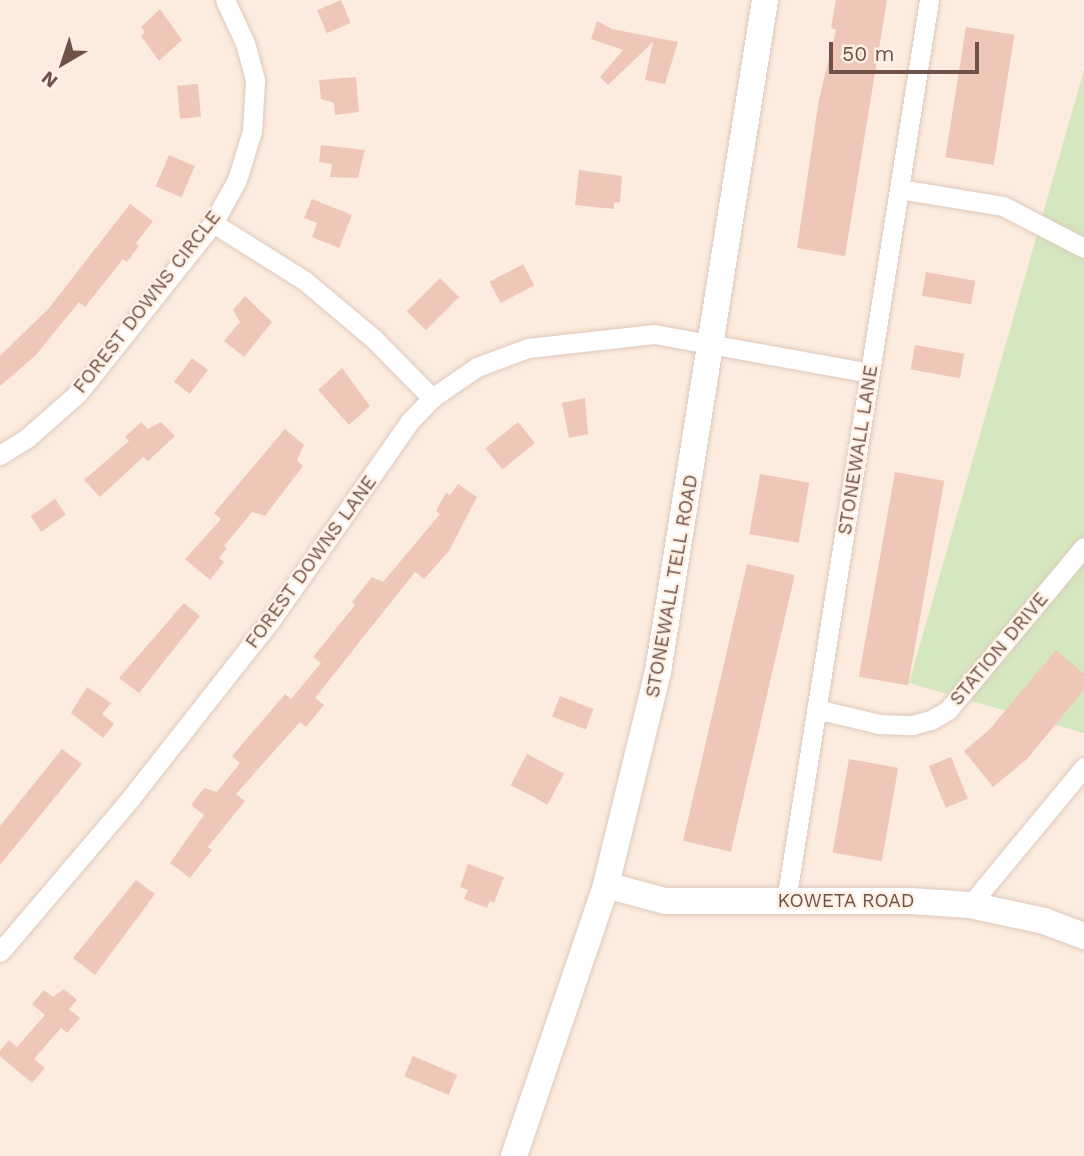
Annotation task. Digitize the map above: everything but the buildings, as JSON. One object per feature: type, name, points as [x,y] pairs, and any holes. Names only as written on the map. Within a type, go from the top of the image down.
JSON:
[{"type":"street","name":"FOREST DOWNS CIRCLE","points":[[0,455],[27,438],[78,393],[213,223],[237,180],[253,131],[254,65],[225,0]]},
{"type":"street","name":"STONEWALL TELL ROAD","points":[[514,1156],[606,885],[658,673],[765,0]]},
{"type":"street","name":"STONEWALL LANE","points":[[786,901],[929,0]]},
{"type":"street","points":[[899,188],[1003,206],[1084,248]]},
{"type":"street","points":[[213,223],[305,281],[374,339],[432,398]]},
{"type":"street","name":"FOREST DOWNS LANE","points":[[0,952],[130,799],[270,621],[410,421],[432,398],[477,367],[528,348],[654,334],[870,373]]},
{"type":"street","name":"STATION DRIVE","points":[[817,709],[879,724],[912,725],[939,715],[1084,547]]},
{"type":"street","points":[[970,905],[1084,767]]},
{"type":"street","name":"KOWETA ROAD","points":[[606,885],[665,901],[970,905],[1044,921],[1084,936]]},
{"type":"green space","points":[[1084,70],[1084,733],[909,683]]}]
